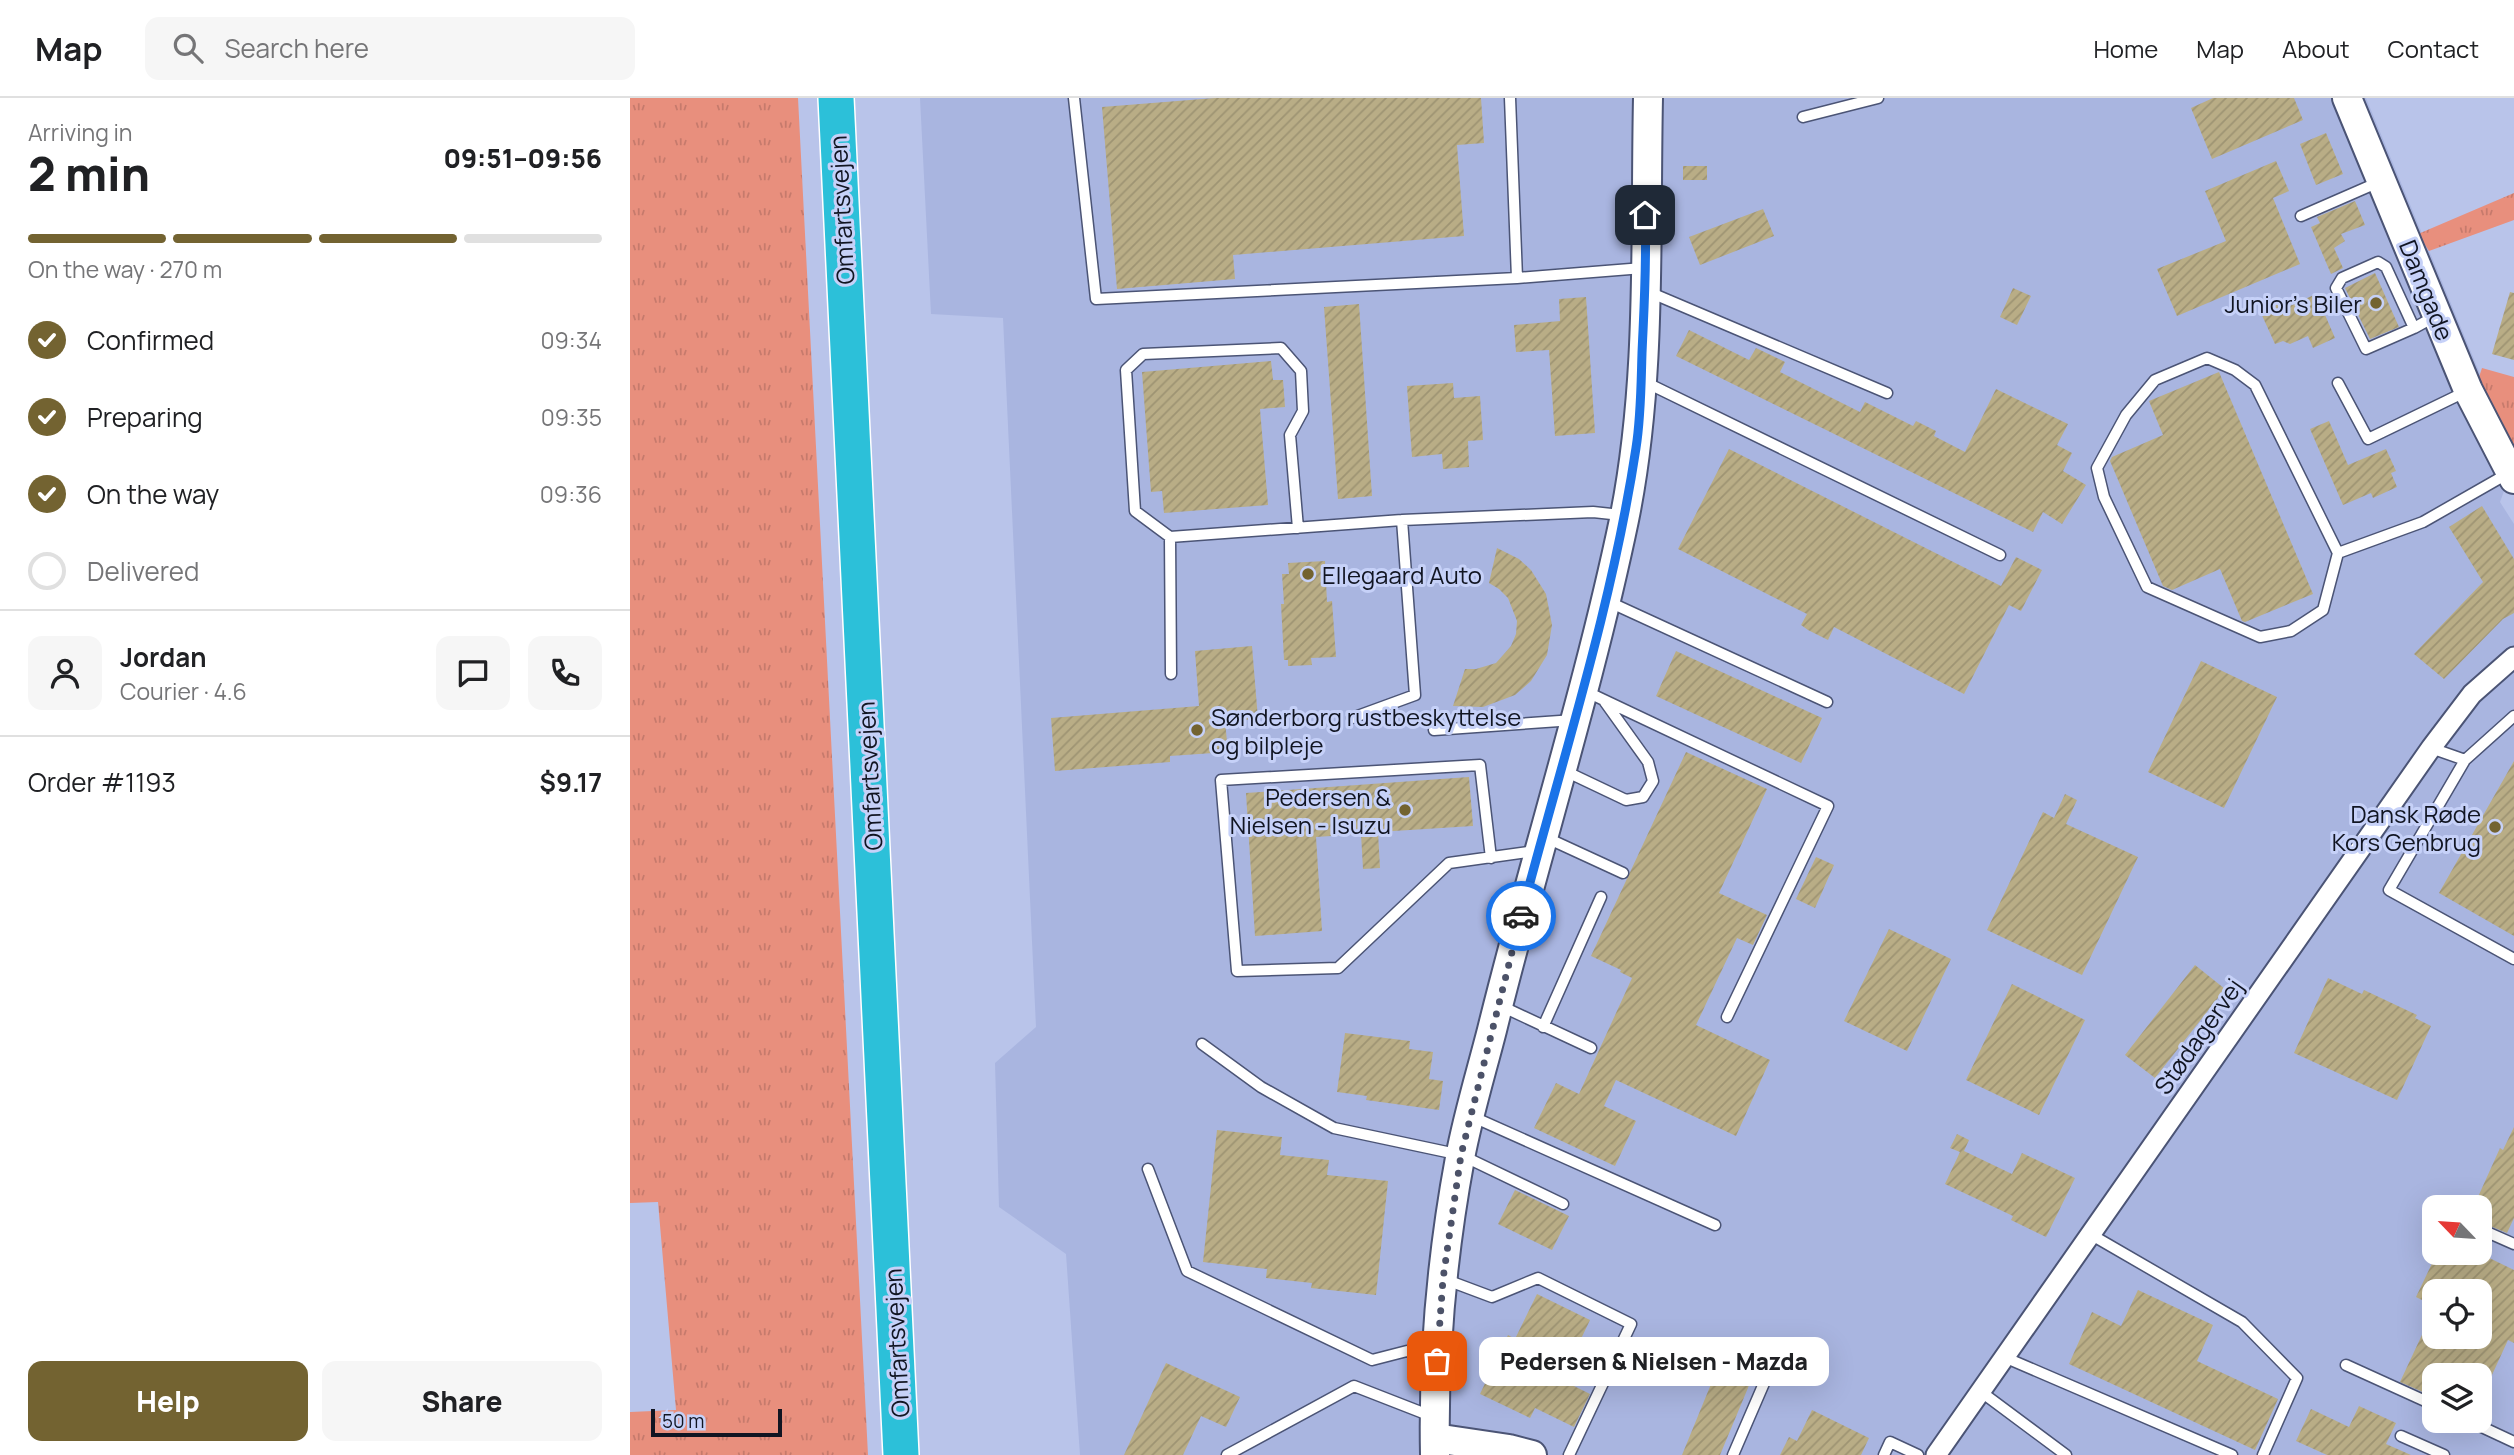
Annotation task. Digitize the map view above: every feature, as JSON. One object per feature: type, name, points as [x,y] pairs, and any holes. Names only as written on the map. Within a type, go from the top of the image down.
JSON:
[{"type":"highway","name":"Omfartsvejen","points":[[836,98],[901,1455]]},
{"type":"street","points":[[1532,1455],[1435,1437],[1443,1279],[1461,1155],[1498,1004],[1574,720],[1593,695],[1606,601],[1625,515],[1637,445],[1641,381],[1646,279],[1648,98]]},
{"type":"street","name":"Damgade","points":[[2347,98],[2383,181],[2425,322],[2469,390],[2512,476]]},
{"type":"street","name":"Stødagervej","points":[[1936,1455],[2431,748],[2472,694],[2514,657]]},
{"type":"lane","points":[[1074,98],[1096,299],[1517,278],[1646,279],[1887,393]]},
{"type":"lane","points":[[1510,98],[1517,278]]},
{"type":"lane","points":[[1803,117],[1878,98]]},
{"type":"lane","points":[[2301,216],[2383,181]]},
{"type":"lane","points":[[2378,262],[2386,267],[2425,322],[2366,349],[2336,288],[2342,278],[2378,262]]},
{"type":"lane","points":[[1298,528],[1290,435],[1303,411],[1301,370],[1281,348],[1143,354],[1126,370],[1135,511],[1170,537],[1298,528],[1402,520],[1593,512],[1625,515]]},
{"type":"lane","points":[[2207,358],[2235,370],[2255,385],[2338,553],[2323,610],[2291,631],[2260,637],[2147,587],[2104,497],[2097,468],[2126,415],[2155,380],[2207,358]]},
{"type":"lane","points":[[1641,381],[2000,555]]},
{"type":"lane","points":[[2337,383],[2368,439],[2469,390]]},
{"type":"lane","points":[[2338,553],[2423,522],[2512,476]]},
{"type":"lane","points":[[1352,718],[1415,695],[1402,520]]},
{"type":"lane","points":[[1170,537],[1171,674]]},
{"type":"lane","points":[[1606,601],[1827,702]]},
{"type":"lane","points":[[1561,769],[1626,800],[1643,797],[1653,781],[1648,762],[1593,695]]},
{"type":"lane","points":[[1593,695],[1828,806],[1727,1017]]},
{"type":"lane","points":[[2514,716],[2465,760],[2389,890],[2514,959]]},
{"type":"lane","points":[[1434,730],[1574,720]]},
{"type":"lane","points":[[2431,748],[2465,760]]},
{"type":"lane","points":[[1492,858],[1480,765],[1221,780],[1237,971],[1338,968],[1449,863],[1492,858],[1541,844],[1623,873]]},
{"type":"lane","points":[[1543,1027],[1601,897]]},
{"type":"lane","points":[[1498,1004],[1591,1048]]},
{"type":"lane","points":[[1202,1044],[1261,1087],[1334,1128],[1461,1155],[1563,1205]]},
{"type":"lane","points":[[1471,1116],[1715,1225]]},
{"type":"lane","points":[[1147,1169],[1187,1271],[1373,1360],[1407,1351],[1437,1361]]},
{"type":"lane","points":[[2090,1234],[2242,1322],[2297,1378],[2263,1455]]},
{"type":"lane","points":[[2492,1234],[2514,1244]]},
{"type":"lane","points":[[1443,1279],[1492,1297],[1538,1278],[1631,1324],[1569,1455]]},
{"type":"lane","points":[[2004,1357],[2232,1455]]},
{"type":"lane","points":[[2346,1365],[2422,1400]]},
{"type":"lane","points":[[1733,1455],[1768,1374]]},
{"type":"lane","points":[[1227,1455],[1354,1386],[1435,1437]]},
{"type":"lane","points":[[1980,1391],[2066,1455]]},
{"type":"lane","points":[[2492,1432],[2514,1442]]},
{"type":"lane","points":[[2401,1436],[2444,1455]]},
{"type":"lane","points":[[1884,1455],[1890,1442],[1918,1455]]},
{"type":"shaded area","points":[[920,98],[2366,98],[2514,456],[2514,464],[2500,502],[2514,524],[2514,1455],[1080,1455],[1066,1254],[999,1207],[995,1063],[1036,1027],[1003,318],[931,314]]},
{"type":"green space","points":[[630,98],[798,98],[868,1455],[630,1455],[630,1412],[676,1410],[658,1202],[630,1203]]},
{"type":"green space","points":[[2514,193],[2514,220],[2429,251],[2418,234]]},
{"type":"green space","points":[[2482,368],[2514,377],[2514,454],[2477,383]]},
{"type":"building","points":[[1215,98],[1481,98],[1484,143],[1457,145],[1464,236],[1233,255],[1235,279],[1117,289],[1102,107]]},
{"type":"building","points":[[2213,98],[2294,98],[2303,120],[2212,159],[2191,108]]},
{"type":"building","points":[[2326,133],[2343,174],[2316,185],[2300,144]]},
{"type":"building","points":[[2276,161],[2289,191],[2273,198],[2300,264],[2177,316],[2157,269],[2226,241],[2205,191]]},
{"type":"building","points":[[1683,166],[1707,166],[1707,180],[1683,180]]},
{"type":"building","points":[[2355,201],[2365,225],[2341,234],[2345,241],[2334,248],[2343,268],[2331,274],[2311,227],[2320,223],[2317,217]]},
{"type":"building","points":[[1763,209],[1774,236],[1700,265],[1689,237]]},
{"type":"building","points":[[2375,273],[2399,327],[2370,339],[2345,288]]},
{"type":"building","points":[[2013,288],[2031,296],[2017,325],[2000,317]]},
{"type":"building","points":[[2510,292],[2514,293],[2514,360],[2492,354]]},
{"type":"building","points":[[2316,294],[2335,338],[2313,348],[2308,336],[2290,344],[2283,341],[2275,344],[2260,311],[2276,304],[2283,309]]},
{"type":"building","points":[[1586,297],[1595,433],[1555,436],[1549,350],[1516,352],[1514,325],[1560,321],[1559,299]]},
{"type":"building","points":[[1359,304],[1372,496],[1338,499],[1324,307]]},
{"type":"building","points":[[1689,330],[1749,360],[1756,348],[1785,362],[1780,372],[1860,412],[1865,402],[1913,426],[1916,421],[1936,431],[1934,436],[1965,452],[1996,389],[2068,424],[2057,445],[2072,453],[2063,471],[2086,485],[2062,524],[2043,512],[2033,532],[1676,356]]},
{"type":"building","points":[[1271,361],[1273,380],[1283,380],[1285,407],[1260,409],[1268,505],[1164,513],[1162,491],[1151,492],[1142,372]]},
{"type":"building","points":[[2219,372],[2313,594],[2245,622],[2242,621],[2220,569],[2172,590],[2163,586],[2110,461],[2112,457],[2163,435],[2149,401]]},
{"type":"building","points":[[1453,383],[1454,398],[1480,396],[1483,440],[1468,441],[1469,467],[1443,469],[1442,454],[1412,457],[1407,386]]},
{"type":"building","points":[[2329,421],[2348,465],[2386,449],[2396,471],[2391,473],[2397,487],[2373,498],[2371,493],[2343,505],[2310,429]]},
{"type":"building","points":[[1729,449],[2001,586],[2016,557],[2042,570],[2021,611],[2009,605],[1964,694],[1834,627],[1828,640],[1808,630],[1801,625],[1807,614],[1678,549]]},
{"type":"building","points":[[2482,506],[2514,559],[2514,613],[2503,619],[2444,679],[2414,654],[2483,582],[2449,527]]},
{"type":"building","points":[[1497,548],[1519,559],[1531,570],[1546,594],[1552,625],[1547,655],[1531,681],[1515,695],[1483,707],[1453,706],[1465,669],[1496,663],[1511,646],[1516,634],[1517,621],[1508,598],[1489,583]]},
{"type":"building","points":[[1325,561],[1327,602],[1332,601],[1336,657],[1311,658],[1312,665],[1288,666],[1288,660],[1284,660],[1282,574],[1289,574],[1288,563]]},
{"type":"building","points":[[1252,646],[1258,719],[1225,721],[1228,752],[1170,756],[1170,762],[1055,771],[1051,718],[1199,706],[1195,651]]},
{"type":"building","points":[[1676,651],[1822,718],[1801,763],[1656,696]]},
{"type":"building","points":[[2201,661],[2277,697],[2224,808],[2148,772]]},
{"type":"building","points":[[1686,752],[1767,789],[1719,893],[1767,915],[1753,945],[1737,938],[1696,1025],[1770,1060],[1736,1136],[1616,1080],[1604,1106],[1636,1121],[1615,1166],[1534,1128],[1556,1083],[1579,1094],[1632,978],[1591,956]]},
{"type":"building","name":"Dansk Røde Kors Genbrug","points":[[2514,761],[2514,936],[2439,893]]},
{"type":"building","points":[[1469,777],[1473,826],[1378,832],[1380,868],[1363,869],[1361,834],[1316,837],[1322,931],[1255,936],[1246,793]]},
{"type":"building","points":[[2065,794],[2077,800],[2066,824],[2138,857],[2082,975],[1987,930],[2043,812],[2054,818]]},
{"type":"building","points":[[1816,857],[1834,865],[1815,908],[1796,899]]},
{"type":"building","points":[[1889,929],[1951,959],[1907,1051],[1844,1021]]},
{"type":"building","points":[[2195,965],[2225,989],[2155,1078],[2125,1055]]},
{"type":"building","points":[[2328,978],[2362,994],[2364,990],[2417,1015],[2415,1018],[2431,1026],[2397,1100],[2294,1053]]},
{"type":"building","points":[[2012,984],[2085,1020],[2039,1115],[1966,1080]]},
{"type":"building","points":[[1345,1033],[1410,1041],[1409,1049],[1433,1052],[1429,1079],[1443,1081],[1439,1110],[1366,1100],[1367,1096],[1337,1092]]},
{"type":"building","points":[[2514,1127],[2514,1218],[2507,1233],[2492,1227],[2492,1195],[2479,1195],[2500,1148],[2503,1150]]},
{"type":"building","points":[[1217,1130],[1282,1137],[1280,1155],[1329,1160],[1327,1175],[1388,1181],[1376,1295],[1311,1288],[1312,1283],[1266,1278],[1267,1269],[1203,1262]]},
{"type":"building","points":[[1957,1134],[1969,1140],[1964,1151],[2012,1174],[2022,1153],[2075,1178],[2046,1237],[2011,1220],[2013,1216],[1945,1184],[1960,1152],[1950,1148]]},
{"type":"building","points":[[1515,1190],[1569,1216],[1552,1250],[1498,1224]]},
{"type":"building","points":[[2492,1259],[2514,1270],[2514,1343],[2508,1340],[2492,1375],[2492,1363],[2422,1363],[2422,1392],[2400,1382],[2422,1335],[2422,1349],[2492,1349],[2492,1279],[2425,1279],[2431,1265],[2492,1265]]},
{"type":"building","points":[[2422,1284],[2422,1300],[2416,1297]]},
{"type":"building","points":[[2138,1290],[2213,1325],[2197,1361],[2278,1399],[2255,1450],[2069,1364],[2092,1312],[2121,1326]]},
{"type":"building","points":[[1537,1294],[1590,1320],[1570,1362],[1580,1367],[1572,1385],[1590,1394],[1574,1427],[1535,1408],[1530,1418],[1480,1394],[1508,1335],[1515,1339]]},
{"type":"building","points":[[1634,1338],[1652,1347],[1640,1370],[1622,1361]]},
{"type":"building","points":[[1727,1345],[1760,1359],[1720,1455],[1682,1455]]},
{"type":"building","points":[[1166,1363],[1240,1397],[1226,1427],[1201,1416],[1183,1455],[1124,1455]]},
{"type":"building","points":[[2359,1406],[2396,1423],[2386,1444],[2411,1455],[2327,1455],[2296,1441],[2311,1409],[2349,1427]]},
{"type":"building","points":[[1812,1410],[1869,1438],[1861,1455],[1780,1455],[1789,1437],[1797,1441]]},
{"type":"way so far","points":[[1437,1361],[1443,1279],[1461,1155],[1521,916]]},
{"type":"place","name":"Junior's Biler","points":[[2376,303]]},
{"type":"place","name":"Ellegaard Auto","points":[[1308,574]]},
{"type":"place","name":"Sønderborg rustbeskyttelse og bilpleje","points":[[1197,730]]},
{"type":"place","name":"Pedersen & Nielsen - Isuzu","points":[[1405,810]]},
{"type":"place","name":"Dansk Røde Kors Genbrug","points":[[2495,827]]},
{"type":"place","name":"Pedersen & Nielsen - Mazda","points":[[1437,1361]]},
{"type":"route","points":[[1521,916],[1583,690],[1625,515],[1637,445],[1640,402],[1647,267],[1645,215]]}]
